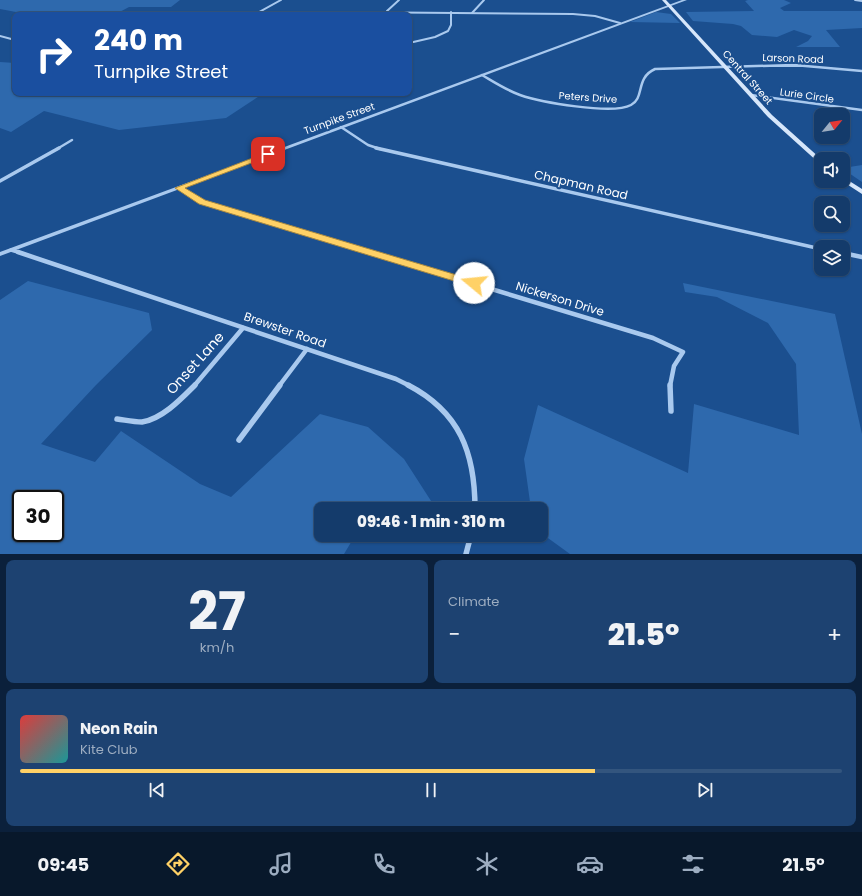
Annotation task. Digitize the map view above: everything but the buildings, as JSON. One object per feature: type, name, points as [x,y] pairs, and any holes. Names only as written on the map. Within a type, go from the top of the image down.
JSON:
[{"type":"main road","name":"Central Street","points":[[664,0],[785,131],[814,156]]},
{"type":"main road","points":[[850,183],[862,191]]},
{"type":"street","points":[[259,12],[281,0]]},
{"type":"street","points":[[387,11],[399,0]]},
{"type":"street","points":[[472,13],[484,0]]},
{"type":"street","name":"Turnpike Street","points":[[0,254],[685,0]]},
{"type":"street","points":[[855,0],[862,0]]},
{"type":"street","points":[[344,12],[387,11],[573,14],[595,16],[620,23]]},
{"type":"street","points":[[412,42],[447,32],[450,26],[451,12]]},
{"type":"street","points":[[0,36],[12,39]]},
{"type":"street","name":"Larson Road","points":[[724,66],[794,65],[862,71]]},
{"type":"street","name":"Peters Drive","points":[[482,75],[520,95],[533,100],[625,108],[632,105],[639,94],[644,75],[648,71],[666,68],[724,66]]},
{"type":"street","name":"Lurie Circle","points":[[751,95],[862,110]]},
{"type":"street","name":"Chapman Road","points":[[341,127],[368,145],[391,152],[814,248]]},
{"type":"street","points":[[0,181],[72,140]]},
{"type":"street","name":"Nickerson Drive","points":[[179,188],[202,202],[640,333],[683,352],[676,359],[669,379],[671,411]]},
{"type":"street","name":"Brewster Road","points":[[11,250],[396,379],[414,387],[430,397],[444,411],[458,430],[470,455],[474,480],[474,502]]},
{"type":"street","points":[[850,254],[862,257]]},
{"type":"street","name":"Onset Lane","points":[[117,419],[144,421],[166,412],[186,395],[243,328]]},
{"type":"street","points":[[239,440],[307,349]]},
{"type":"street","points":[[466,554],[470,542]]},
{"type":"shaded area","points":[[0,0],[180,0],[171,7],[129,7],[120,12],[16,12],[0,9]]},
{"type":"shaded area","points":[[784,0],[791,3],[780,8],[784,11],[862,11],[862,28],[826,30],[840,47],[796,47],[808,41],[812,36],[794,30],[777,37],[752,35],[741,26],[733,24],[693,21],[686,12],[754,11],[745,1]]},
{"type":"shaded area","points":[[656,12],[671,14],[680,23],[630,22]]},
{"type":"shaded area","points":[[0,62],[12,63],[12,96],[259,96],[226,118],[119,130],[44,111],[11,132],[0,128]]},
{"type":"shaded area","points":[[862,165],[862,182],[850,174],[850,167]]},
{"type":"shaded area","points":[[28,281],[149,313],[152,330],[96,385],[41,444],[95,462],[121,431],[200,484],[231,497],[320,414],[368,427],[404,459],[432,502],[314,502],[314,542],[351,542],[344,554],[0,554],[0,300]]},
{"type":"shaded area","points":[[683,283],[835,314],[862,434],[862,554],[570,554],[548,538],[548,502],[530,502],[524,459],[538,405],[688,473],[694,404],[799,435],[796,364],[768,323],[717,297],[685,292]]},
{"type":"route","points":[[268,154],[179,188],[188,195],[202,202],[474,283]]}]
